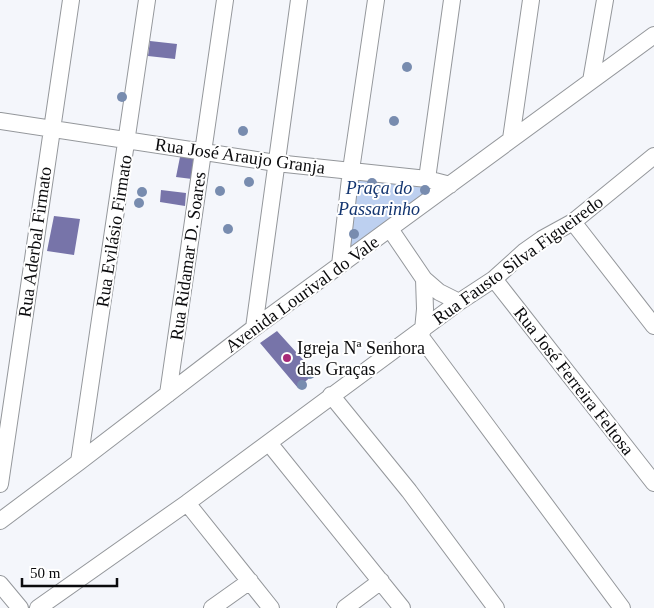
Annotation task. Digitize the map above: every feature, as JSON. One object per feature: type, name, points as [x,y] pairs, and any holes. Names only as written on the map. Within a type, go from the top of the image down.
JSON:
[{"type":"street","name":"Rua Aderbal Firmato","points":[[0,484],[71,0]]},
{"type":"street","name":"Rua Evilásio Firmato","points":[[80,462],[147,0]]},
{"type":"street","name":"Rua Ridamar D. Soares","points":[[168,394],[225,0]]},
{"type":"street","points":[[254,328],[299,0]]},
{"type":"street","points":[[340,265],[351,170],[376,0]]},
{"type":"street","points":[[427,179],[452,0]]},
{"type":"street","points":[[511,139],[531,0]]},
{"type":"street","points":[[591,81],[605,0]]},
{"type":"street","name":"Avenida Lourival do Vale","points":[[0,521],[254,328],[654,35]]},
{"type":"street","name":"Rua José Araujo Granja","points":[[0,121],[276,163],[427,179],[450,185]]},
{"type":"street","name":"Rua Fausto Silva Figueiredo","points":[[38,608],[494,279],[525,251],[573,222],[651,164]]},
{"type":"street","points":[[573,222],[654,326]]},
{"type":"street","points":[[390,229],[424,279],[439,292],[460,302]]},
{"type":"street","points":[[424,279],[425,309],[421,331],[622,608]]},
{"type":"street","name":"Rua José Ferreira Feltosa","points":[[494,279],[654,483]]},
{"type":"street","points":[[331,396],[409,491],[496,608]]},
{"type":"street","points":[[269,443],[402,608]]},
{"type":"street","points":[[186,503],[271,608]]},
{"type":"street","points":[[212,608],[250,581]]},
{"type":"street","points":[[345,608],[381,581]]},
{"type":"street","points":[[0,584],[20,608]]},
{"type":"green space","name":"Praça do Passarinho","points":[[358,172],[437,185],[347,250]]},
{"type":"building","points":[[150,41],[177,44],[175,59],[148,56]]},
{"type":"building","points":[[181,152],[198,156],[192,179],[176,177]]},
{"type":"building","points":[[161,190],[186,193],[185,206],[160,202]]},
{"type":"building","points":[[54,216],[80,219],[74,255],[47,251]]},
{"type":"building","name":"Igreja Nª Senhora das Graças","points":[[277,331],[315,373],[298,388],[260,343]]},
{"type":"place","name":"Igreja Nª Senhora das Graças","points":[[287,358]]}]
